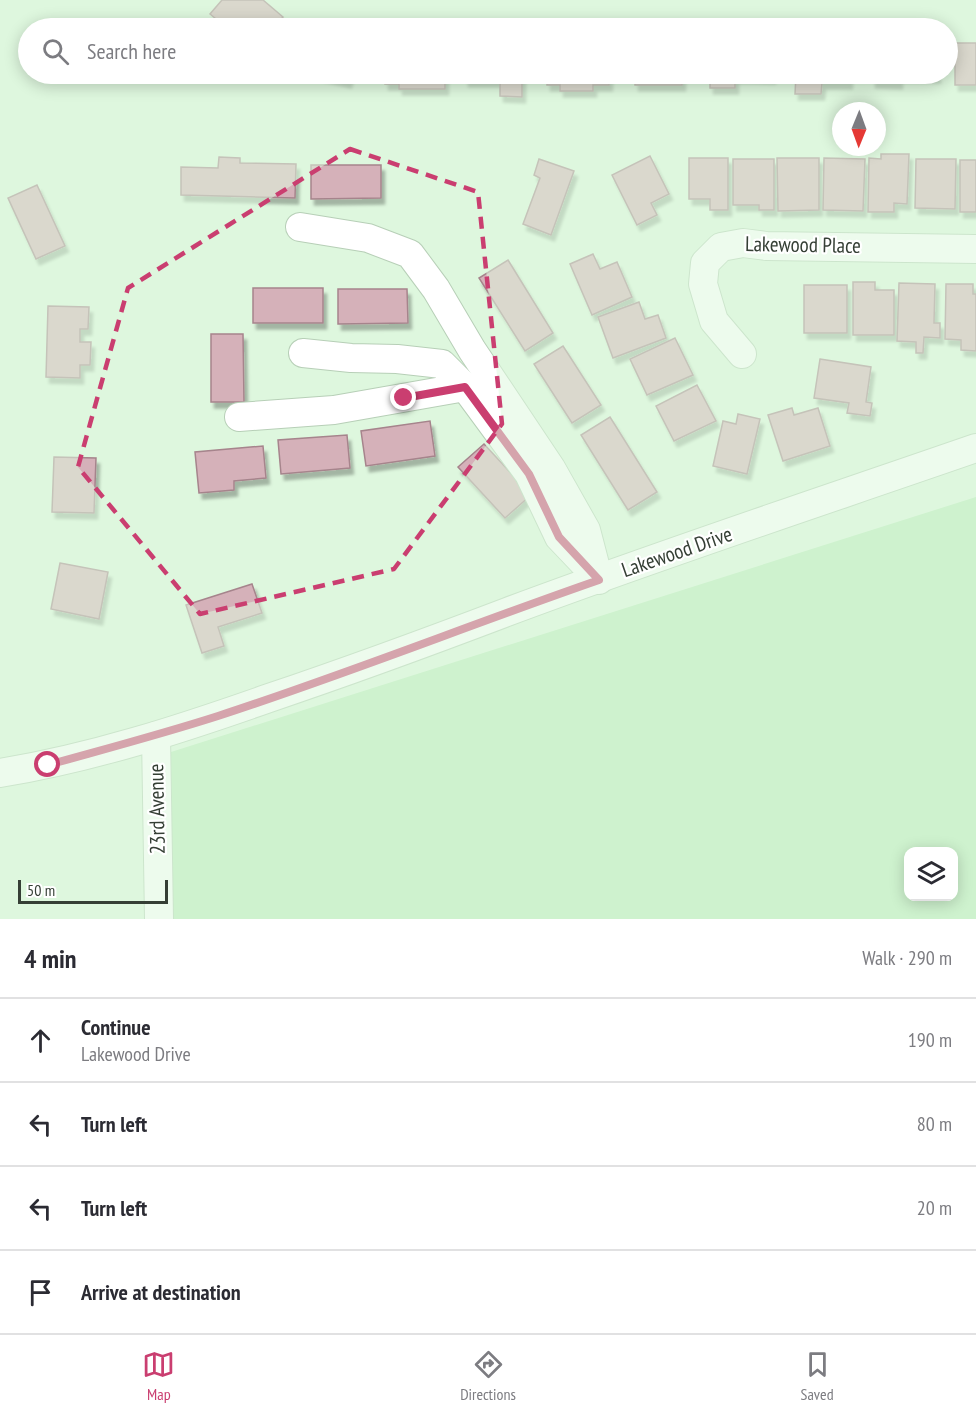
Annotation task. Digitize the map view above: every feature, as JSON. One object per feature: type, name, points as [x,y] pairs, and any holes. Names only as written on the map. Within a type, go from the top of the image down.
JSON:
[{"type":"street","points":[[300,227],[368,238],[410,254],[436,289],[472,350],[551,468],[586,530],[599,580]]},
{"type":"street","name":"Lakewood Place","points":[[742,354],[714,321],[704,284],[705,263],[721,247],[743,243],[766,246],[976,249]]},
{"type":"street","points":[[303,352],[351,358],[397,359],[442,364],[465,387],[529,474],[559,537],[599,580]]},
{"type":"street","points":[[239,417],[334,410],[465,387]]},
{"type":"street","name":"Lakewood Drive","points":[[0,772],[48,765],[156,736],[373,662],[976,448]]},
{"type":"street","name":"23rd Avenue","points":[[156,736],[159,919]]},
{"type":"highlighted area","points":[[350,149],[478,192],[502,424],[394,569],[200,614],[78,467],[128,288]]},
{"type":"green space","points":[[976,497],[976,919],[173,919],[171,752]]},
{"type":"building","points":[[222,0],[263,0],[283,17],[215,18],[210,14]]},
{"type":"building","points":[[958,43],[976,43],[976,85],[955,85],[958,84]]},
{"type":"building","points":[[399,84],[445,84],[445,89],[399,89]]},
{"type":"building","points":[[500,84],[522,84],[522,97],[500,96]]},
{"type":"building","points":[[609,84],[593,85],[593,91],[560,91],[560,85],[547,85]]},
{"type":"building","points":[[635,84],[682,84],[682,85]]},
{"type":"building","points":[[710,84],[735,84],[735,88],[710,88]]},
{"type":"building","points":[[796,84],[822,84],[821,94],[795,94]]},
{"type":"building","points":[[886,154],[909,154],[907,204],[894,203],[894,212],[868,212],[869,158],[881,159],[881,156],[886,156]]},
{"type":"building","points":[[650,156],[669,194],[651,203],[657,215],[637,225],[612,175]]},
{"type":"building","points":[[219,157],[240,158],[240,163],[296,164],[295,198],[181,195],[181,167],[218,168]]},
{"type":"building","points":[[689,158],[728,158],[728,210],[710,210],[710,199],[689,199]]},
{"type":"building","points":[[777,158],[819,158],[819,210],[778,211]]},
{"type":"building","points":[[824,158],[865,159],[863,211],[823,210]]},
{"type":"building","points":[[539,159],[574,171],[551,235],[523,224],[540,178],[534,175]]},
{"type":"building","points":[[733,159],[774,159],[774,210],[759,210],[759,205],[733,205]]},
{"type":"building","points":[[916,159],[956,159],[955,209],[915,208]]},
{"type":"building","points":[[960,160],[976,160],[976,212],[960,212]]},
{"type":"building","points":[[311,165],[381,165],[381,198],[311,199]]},
{"type":"building","points":[[37,185],[65,246],[36,259],[8,198]]},
{"type":"building","points":[[593,254],[600,269],[617,262],[632,297],[592,315],[570,264]]},
{"type":"building","points":[[508,260],[553,333],[525,351],[479,278]]},
{"type":"building","points":[[853,282],[875,282],[875,290],[894,290],[894,335],[853,335]]},
{"type":"building","points":[[899,283],[935,284],[934,323],[940,323],[940,338],[924,337],[923,353],[916,353],[916,342],[897,341]]},
{"type":"building","points":[[946,284],[973,284],[973,294],[976,294],[976,351],[961,350],[961,340],[945,339]]},
{"type":"building","points":[[804,285],[847,285],[847,333],[804,333]]},
{"type":"building","points":[[253,288],[323,288],[323,323],[253,323]]},
{"type":"building","points":[[338,289],[407,289],[408,323],[338,324]]},
{"type":"building","points":[[639,302],[645,319],[658,315],[666,338],[613,358],[598,317]]},
{"type":"building","points":[[48,306],[89,307],[88,329],[80,329],[80,342],[91,342],[90,365],[80,365],[80,378],[46,377]]},
{"type":"building","points":[[211,334],[243,334],[244,402],[211,402]]},
{"type":"building","points":[[675,338],[693,375],[647,395],[630,359]]},
{"type":"building","points":[[563,346],[601,405],[572,423],[534,364]]},
{"type":"building","points":[[820,359],[871,367],[866,402],[872,403],[870,416],[847,413],[849,403],[814,398]]},
{"type":"building","points":[[697,385],[716,421],[674,441],[656,406]]},
{"type":"building","points":[[792,408],[794,415],[818,408],[830,446],[783,461],[768,415]]},
{"type":"building","points":[[738,414],[760,419],[747,474],[713,466],[723,421],[736,424]]},
{"type":"building","points":[[610,417],[657,492],[628,510],[581,435]]},
{"type":"building","points":[[430,421],[435,456],[366,466],[361,431]]},
{"type":"building","points":[[347,435],[350,468],[281,474],[278,440]]},
{"type":"building","points":[[484,444],[531,495],[505,518],[458,467]]},
{"type":"building","points":[[263,446],[266,478],[234,481],[234,490],[199,493],[195,452]]},
{"type":"building","points":[[54,457],[96,458],[94,513],[52,512]]},
{"type":"building","points":[[60,563],[108,572],[99,619],[51,609]]},
{"type":"building","points":[[252,584],[262,613],[218,627],[224,646],[202,653],[186,605]]},
{"type":"route","points":[[48,765],[156,736],[220,715],[599,580],[559,537],[529,474],[465,387],[404,398]]}]
